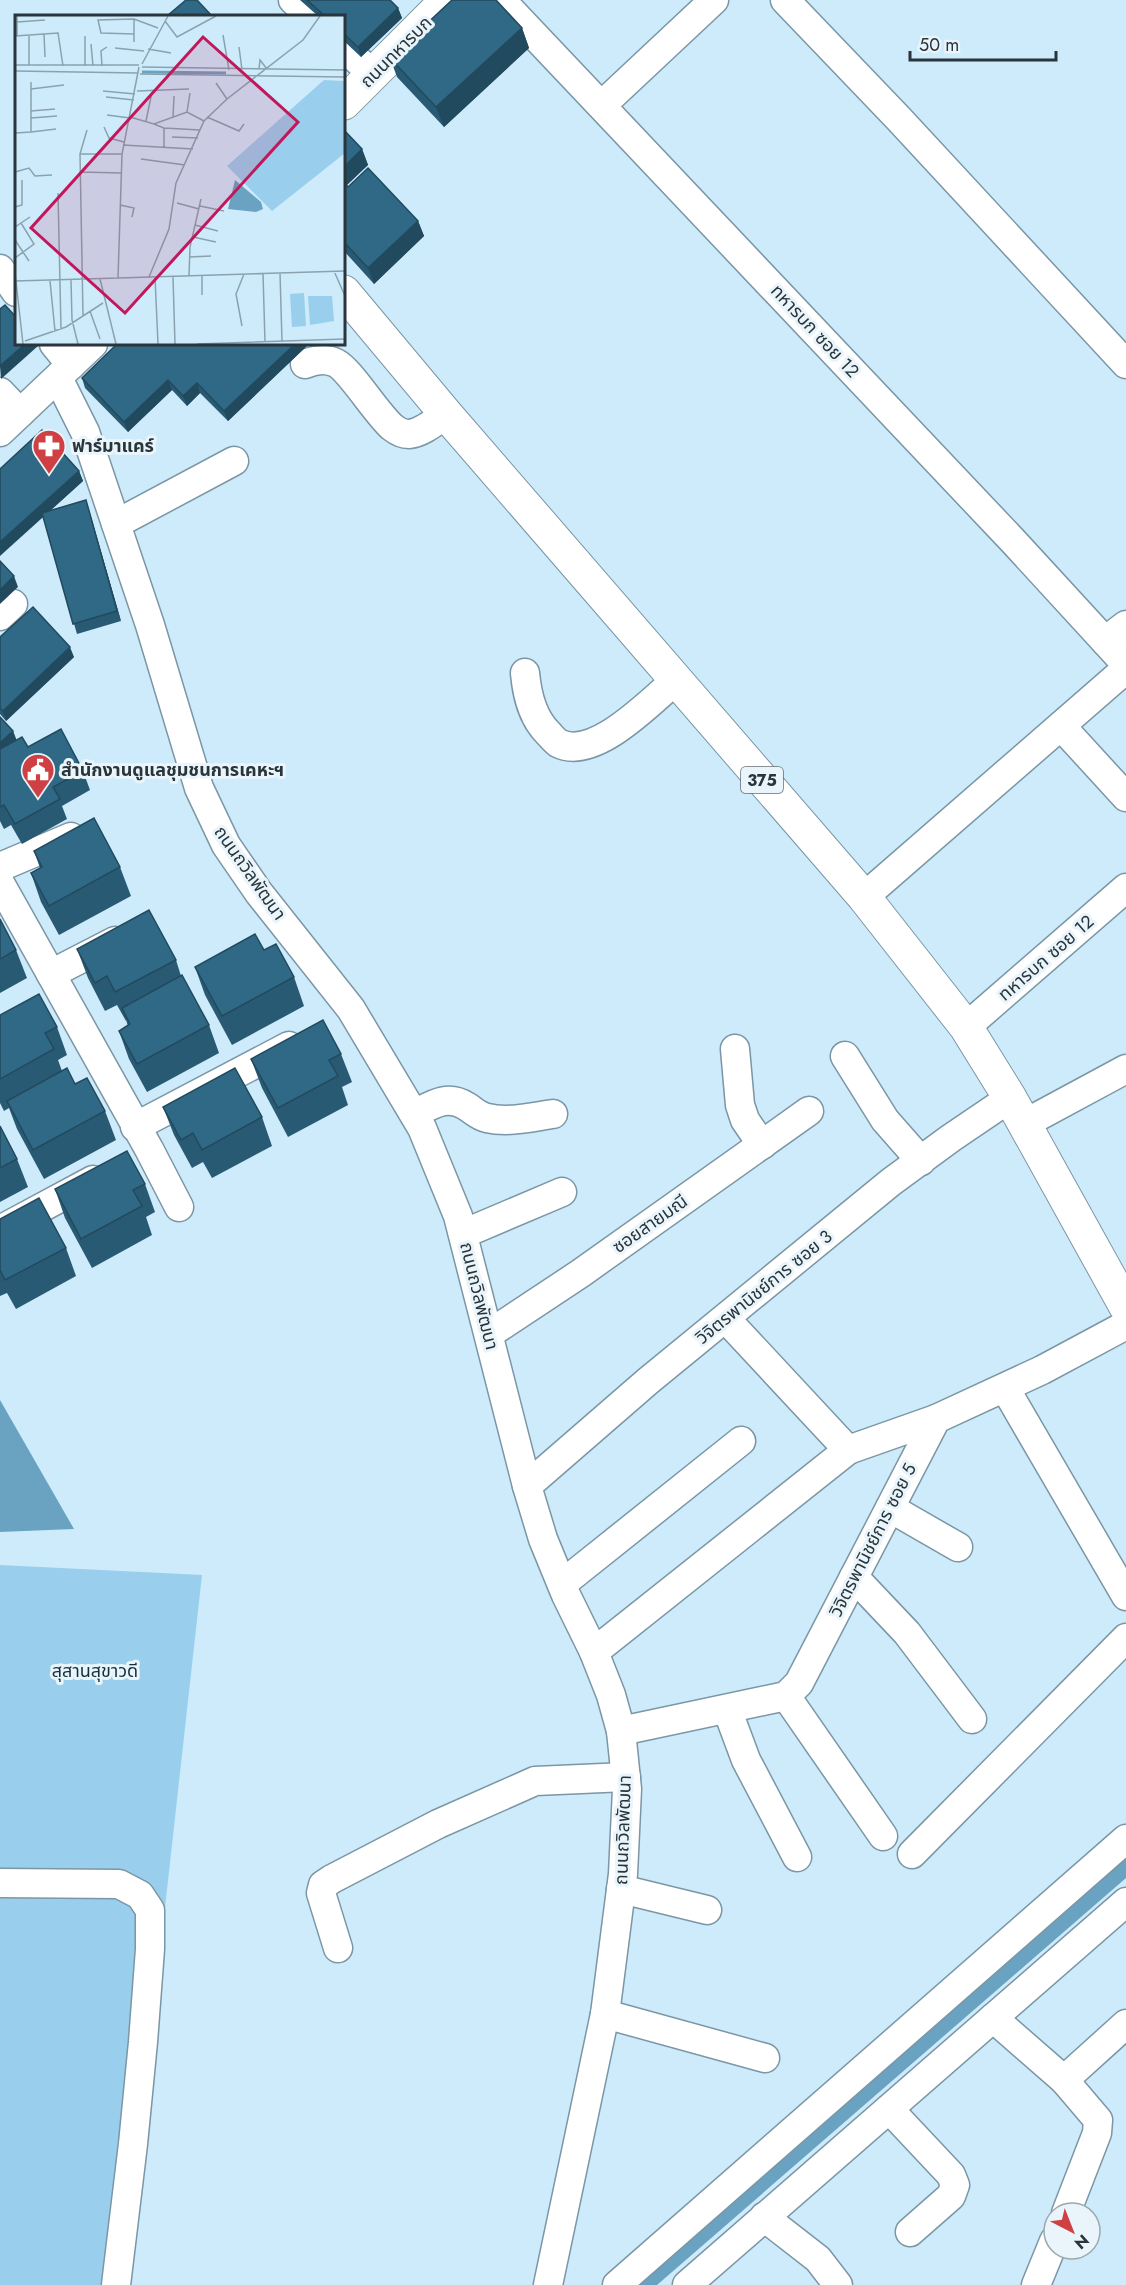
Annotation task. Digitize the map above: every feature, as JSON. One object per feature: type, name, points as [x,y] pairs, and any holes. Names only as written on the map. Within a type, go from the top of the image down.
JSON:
[{"type":"main road","name":"ถนนทหารบก","points":[[345,102],[447,0]]},
{"type":"main road","name":"375","points":[[345,293],[446,414],[864,897],[966,1027],[1017,1111],[1126,1307]]},
{"type":"street","points":[[293,0],[310,15]]},
{"type":"street","name":"ทหารบก ซอย 12","points":[[501,0],[1014,542],[1115,633],[1126,664]]},
{"type":"street","points":[[602,105],[714,0]]},
{"type":"street","points":[[785,0],[899,119],[1126,364]]},
{"type":"street","points":[[345,48],[373,75]]},
{"type":"street","points":[[0,269],[15,291]]},
{"type":"street","points":[[10,422],[61,362],[91,345]]},
{"type":"street","points":[[304,364],[313,360],[322,360],[340,366],[383,419],[399,432],[408,434],[417,432],[446,414]]},
{"type":"street","name":"ถนนถวิลพัฒนา","points":[[61,362],[150,625],[199,788],[209,813],[226,845],[259,893],[351,1009],[414,1114],[438,1164],[463,1234],[527,1486],[543,1539],[594,1652],[611,1695],[621,1731],[627,1789],[621,1889],[605,2014],[548,2285]]},
{"type":"street","points":[[0,392],[10,422]]},
{"type":"street","points":[[116,524],[234,461]]},
{"type":"street","points":[[864,897],[1126,669]]},
{"type":"street","points":[[525,674],[533,712],[545,730],[557,742],[568,746],[597,741],[615,731],[676,680]]},
{"type":"street","points":[[1061,726],[1126,796]]},
{"type":"street","points":[[0,867],[95,827]]},
{"type":"street","name":"ทหารบก ซอย 12","points":[[966,1027],[1126,888]]},
{"type":"street","points":[[4,899],[133,1150],[179,1207]]},
{"type":"street","points":[[52,991],[135,930]]},
{"type":"street","points":[[0,1230],[133,1150],[314,1033]]},
{"type":"street","points":[[735,1049],[740,1105],[745,1120],[762,1145]]},
{"type":"street","points":[[845,1056],[885,1120],[921,1161]]},
{"type":"street","name":"วิจิตรพานิชย์การ ซอย 3","points":[[527,1486],[648,1381],[891,1182],[921,1161],[1017,1111],[1126,1069]]},
{"type":"street","points":[[414,1114],[442,1100],[450,1099],[457,1100],[478,1115],[493,1119],[553,1114]]},
{"type":"street","name":"ซอยสายมณี","points":[[489,1334],[581,1273],[809,1112]]},
{"type":"street","points":[[463,1234],[562,1191]]},
{"type":"street","points":[[726,1319],[848,1450]]},
{"type":"street","points":[[594,1652],[848,1450],[936,1419],[1042,1370],[1126,1326]]},
{"type":"street","points":[[1005,1388],[1126,1596]]},
{"type":"street","name":"วิจิตรพานิชย์การ ซอย 5","points":[[786,1696],[799,1683],[936,1419]]},
{"type":"street","points":[[562,1584],[741,1441]]},
{"type":"street","points":[[890,1508],[958,1546]]},
{"type":"street","points":[[854,1577],[907,1633],[972,1719]]},
{"type":"street","points":[[912,1854],[1126,1638]]},
{"type":"street","points":[[621,1731],[786,1696],[883,1836]]},
{"type":"street","points":[[727,1709],[746,1760],[797,1857]]},
{"type":"street","points":[[338,1948],[321,1893],[323,1885],[332,1879],[438,1824],[535,1780],[626,1777]]},
{"type":"street","points":[[617,2285],[1126,1839]]},
{"type":"street","points":[[0,1883],[119,1884],[140,1895],[150,1910],[150,1949],[134,2144],[116,2285]]},
{"type":"street","points":[[621,1889],[707,1910]]},
{"type":"street","points":[[687,2285],[1126,1902]]},
{"type":"street","points":[[605,2014],[765,2058]]},
{"type":"street","points":[[993,2018],[1064,2080],[1098,2120],[1097,2133],[1071,2201]]},
{"type":"street","points":[[1064,2080],[1126,2024]]},
{"type":"street","points":[[889,2109],[951,2175],[955,2185],[951,2196],[910,2232]]},
{"type":"street","points":[[764,2217],[818,2259],[838,2285]]},
{"type":"street","points":[[1036,2285],[1046,2261]]},
{"type":"green space","name":"สุสานสุขาวดี","points":[[0,1565],[202,1575],[123,2285],[0,2285]]},
{"type":"shaded area","points":[[0,1400],[74,1529],[0,1532]]},
{"type":"building","points":[[186,0],[197,0],[211,15],[168,15]]},
{"type":"building","points":[[307,0],[390,0],[398,8],[358,47],[345,35],[345,15],[324,15]]},
{"type":"building","points":[[452,0],[496,0],[522,28],[436,107],[390,58]]},
{"type":"building","points":[[345,131],[362,149],[345,166]]},
{"type":"building","points":[[368,168],[418,221],[368,268],[345,243],[345,183],[348,187]]},
{"type":"building","points":[[5,305],[15,316],[15,345],[24,345],[0,366],[0,309]]},
{"type":"building","points":[[116,345],[294,345],[224,411],[197,383],[183,396],[168,380],[124,422],[82,378]]},
{"type":"building","points":[[42,430],[79,471],[0,542],[0,469]]},
{"type":"building","points":[[86,500],[117,611],[73,624],[42,513]]},
{"type":"building","points":[[0,561],[14,576],[0,590]]},
{"type":"building","points":[[33,607],[70,647],[3,711],[0,708],[0,637]]},
{"type":"building","points":[[0,717],[13,731],[0,743]]},
{"type":"building","name":"สำนักงานดูแลชุมชนการเคหะฯ","points":[[61,729],[83,771],[53,787],[60,799],[15,824],[4,805],[0,807],[0,749],[22,737],[28,747]]},
{"type":"building","points":[[94,818],[120,867],[49,906],[31,873],[42,867],[34,851]]},
{"type":"building","points":[[149,910],[176,960],[115,992],[107,976],[95,983],[77,949]]},
{"type":"building","points":[[0,919],[16,950],[0,959]]},
{"type":"building","points":[[255,934],[264,950],[276,944],[294,977],[222,1016],[195,967]]},
{"type":"building","points":[[182,975],[209,1025],[137,1064],[119,1031],[130,1024],[122,1008]]},
{"type":"building","points":[[39,994],[57,1027],[45,1033],[54,1049],[0,1079],[0,1015]]},
{"type":"building","points":[[323,1020],[341,1054],[329,1060],[338,1076],[278,1108],[251,1059]]},
{"type":"building","points":[[67,1068],[75,1084],[87,1078],[105,1111],[33,1150],[7,1101]]},
{"type":"building","points":[[235,1068],[262,1117],[202,1150],[193,1133],[181,1140],[163,1107]]},
{"type":"building","points":[[0,1126],[17,1159],[0,1168]]},
{"type":"building","points":[[127,1151],[145,1184],[133,1190],[142,1206],[81,1239],[55,1189]]},
{"type":"building","points":[[39,1198],[66,1248],[5,1280],[0,1270],[0,1219]]},
{"type":"waterway","points":[[641,2285],[1126,1864]]},
{"type":"place","name":"ฟาร์มาแคร์","points":[[49,475]]},
{"type":"place","name":"สำนักงานดูแลชุมชนการเคหะฯ","points":[[38,799]]}]
